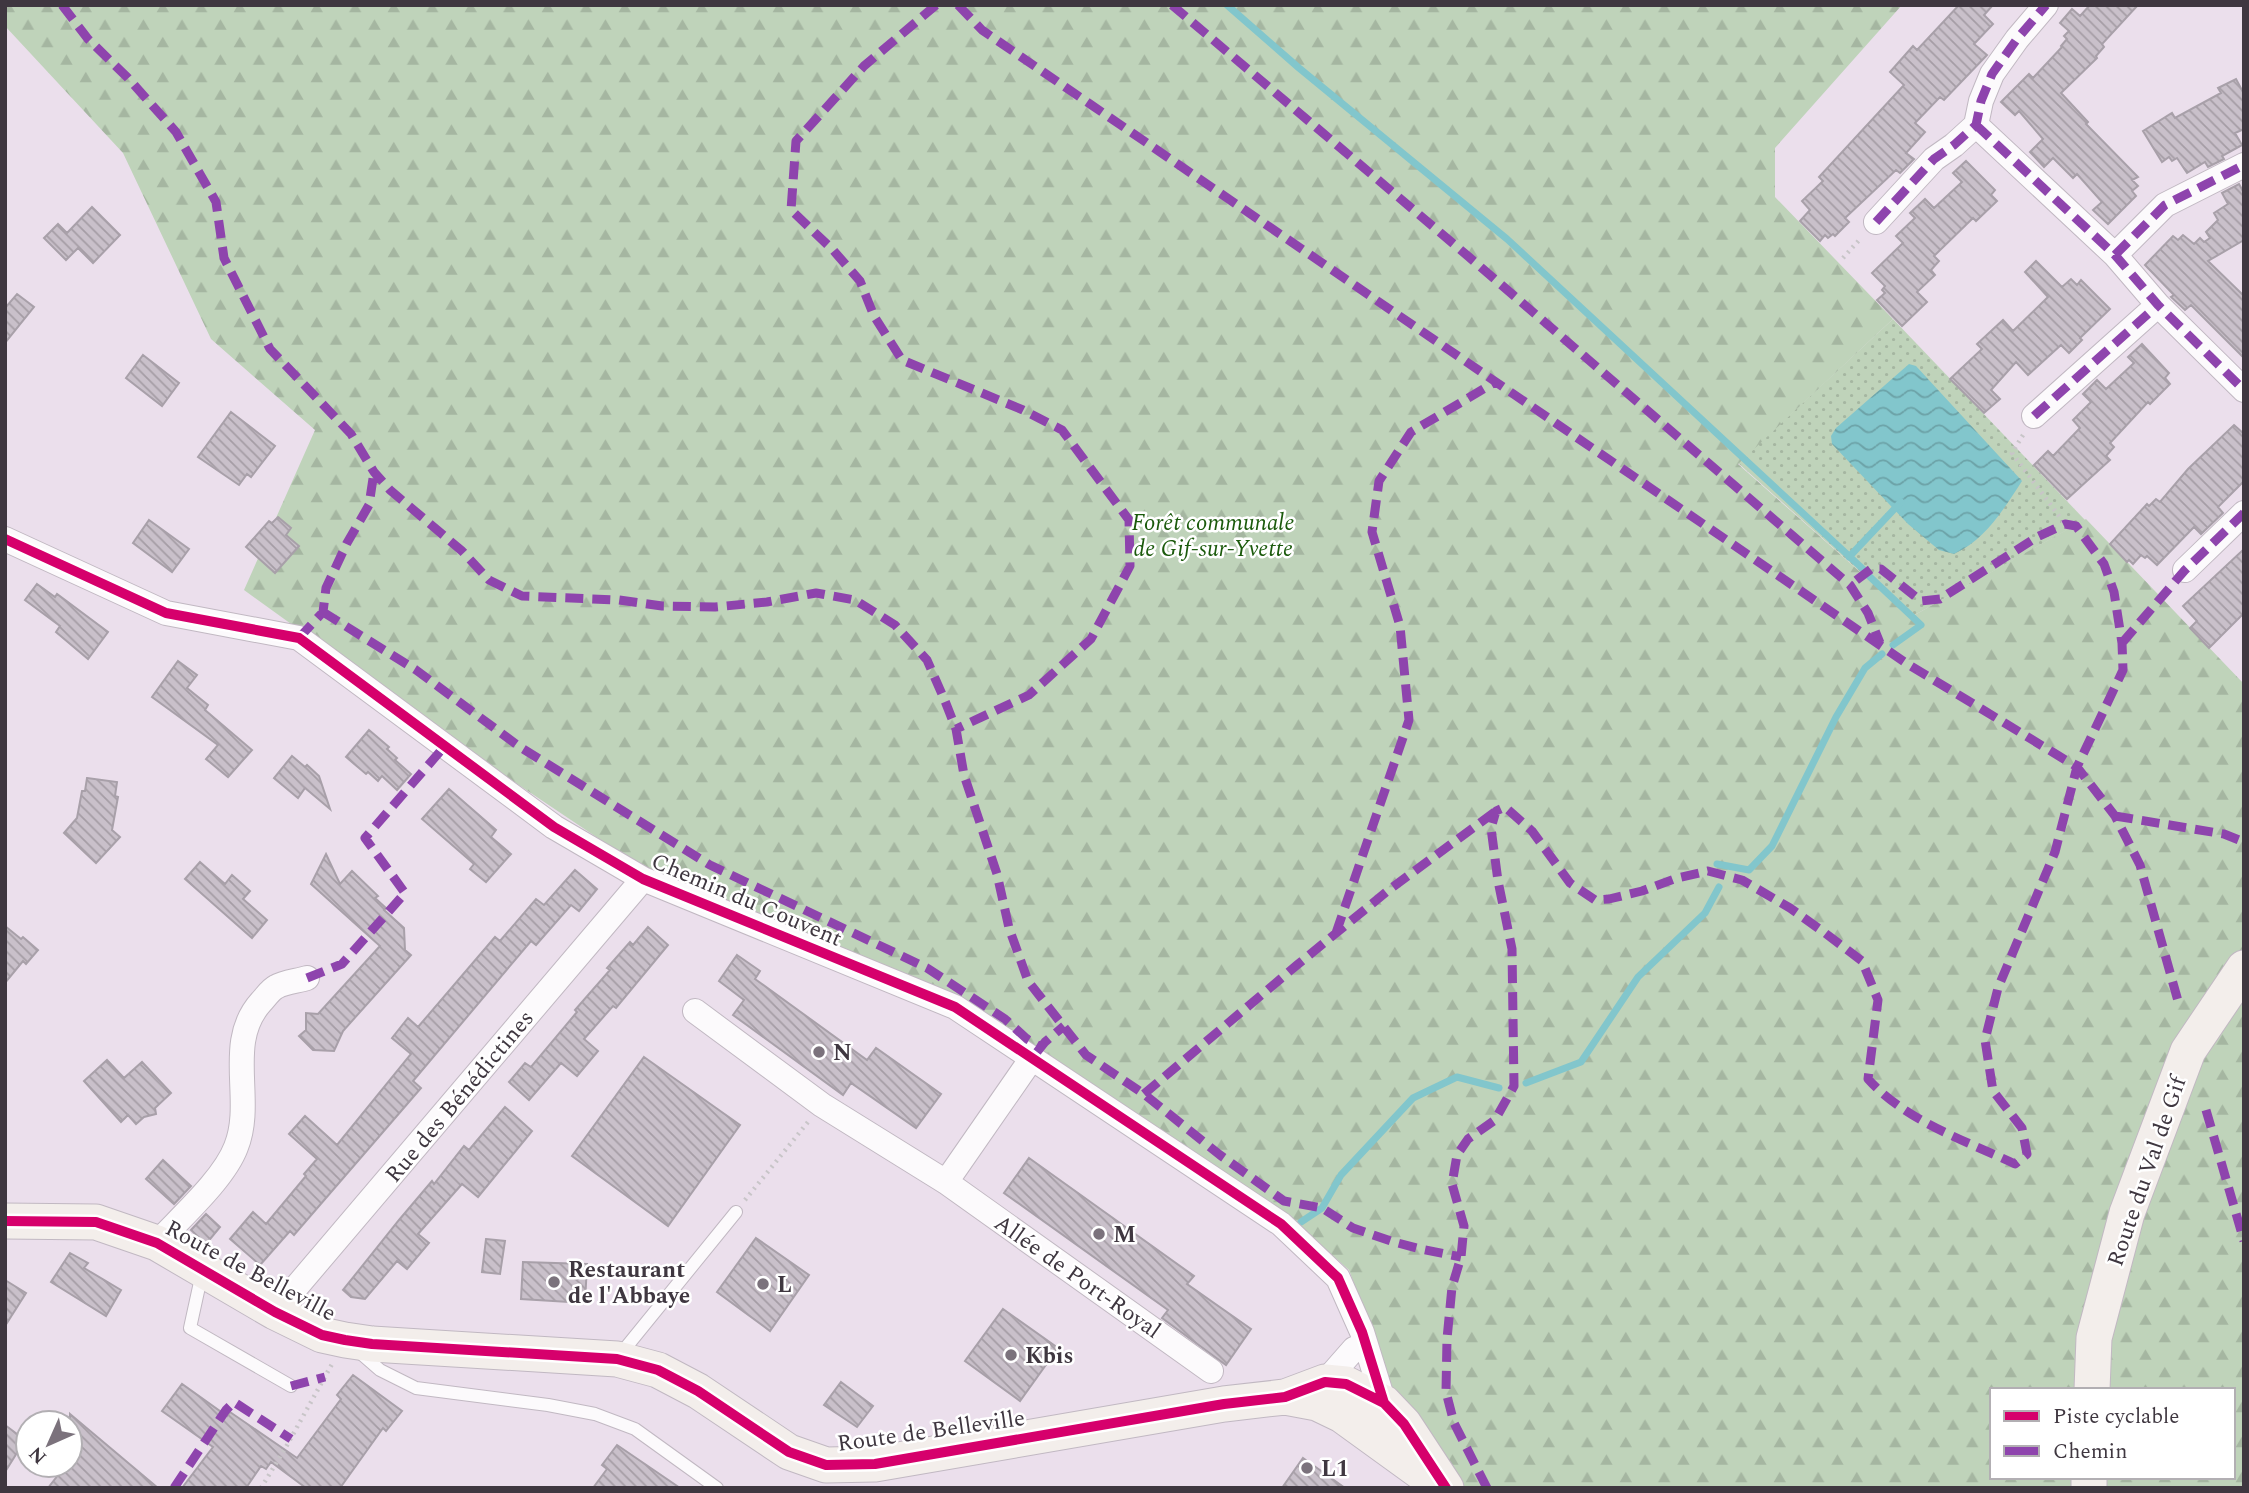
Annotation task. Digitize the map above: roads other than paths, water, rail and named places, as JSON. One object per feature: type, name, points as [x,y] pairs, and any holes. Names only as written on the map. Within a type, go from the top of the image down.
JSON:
[{"type":"street","points":[[1876,222],[1934,159],[1976,125],[1981,101],[1992,74],[2046,5]]},
{"type":"street","points":[[1976,125],[2115,255],[2158,306],[2244,390]]},
{"type":"street","points":[[2115,255],[2165,205],[2244,165]]},
{"type":"street","points":[[2034,416],[2158,306]]},
{"type":"street","points":[[2185,570],[2244,513]]},
{"type":"street","name":"Chemin du Couvent","points":[[5,539],[166,613],[299,638],[554,827],[643,879],[955,1007],[1282,1224],[1338,1278],[1358,1341],[1393,1426]]},
{"type":"street","name":"Rue des Bénédictines","points":[[275,1312],[643,879]]},
{"type":"street","name":"Route du Val de Gif","points":[[2092,1388],[2094,1338],[2127,1213],[2188,1051],[2244,968]]},
{"type":"street","points":[[158,1243],[223,1171],[236,1148],[244,1116],[242,1046],[245,1027],[254,1010],[275,987],[307,978]]},
{"type":"street","name":"Allée de Port-Royal","points":[[695,1011],[822,1105],[946,1182],[1211,1371]]},
{"type":"street","points":[[946,1182],[1032,1058]]},
{"type":"street","name":"Route de Belleville","points":[[5,1221],[96,1222],[158,1243],[275,1312],[322,1335],[372,1345],[617,1359],[659,1370],[698,1391],[828,1476],[875,1464],[1224,1404],[1285,1397],[1317,1403],[1338,1394]]},
{"type":"street","points":[[1338,1394],[1358,1341]]},
{"type":"street","name":"Route de Belleville","points":[[1338,1394],[1393,1426],[1445,1488]]},
{"type":"street","name":"Route de Belleville","points":[[1338,1394],[1393,1426]]},
{"type":"lane","points":[[617,1359],[736,1212]]},
{"type":"lane","points":[[203,1270],[190,1328],[291,1386]]},
{"type":"lane","points":[[345,1340],[380,1370],[416,1388],[548,1405],[595,1414],[635,1429],[717,1488]]},
{"type":"water","points":[[1909,364],[1916,366],[2022,481],[1985,532],[1954,554],[1939,550],[1908,524],[1832,444],[1831,436],[1836,428]]},
{"type":"waterway","points":[[1227,5],[1299,68],[1507,239],[1863,569]]},
{"type":"waterway","points":[[1849,557],[1901,502]]},
{"type":"waterway","points":[[1869,576],[1921,625],[1893,645]]},
{"type":"waterway","points":[[1717,864],[1749,870],[1772,846],[1836,717],[1865,668],[1882,654]]},
{"type":"waterway","points":[[1526,1083],[1581,1062],[1638,977],[1705,913],[1719,887]]},
{"type":"waterway","points":[[1301,1222],[1322,1208],[1341,1175],[1413,1098],[1457,1077],[1499,1088]]},
{"type":"place","name":"N","points":[[819,1052]]},
{"type":"place","name":"M","points":[[1099,1234]]},
{"type":"place","name":"Restaurant de l'Abbaye","points":[[554,1282]]},
{"type":"place","name":"L","points":[[763,1284]]},
{"type":"place","name":"Kbis","points":[[1011,1355]]},
{"type":"place","name":"L1","points":[[1307,1468]]},
{"type":"park label","name":"Forêt communale de Gif-sur-Yvette","points":[[1213,535]]}]
